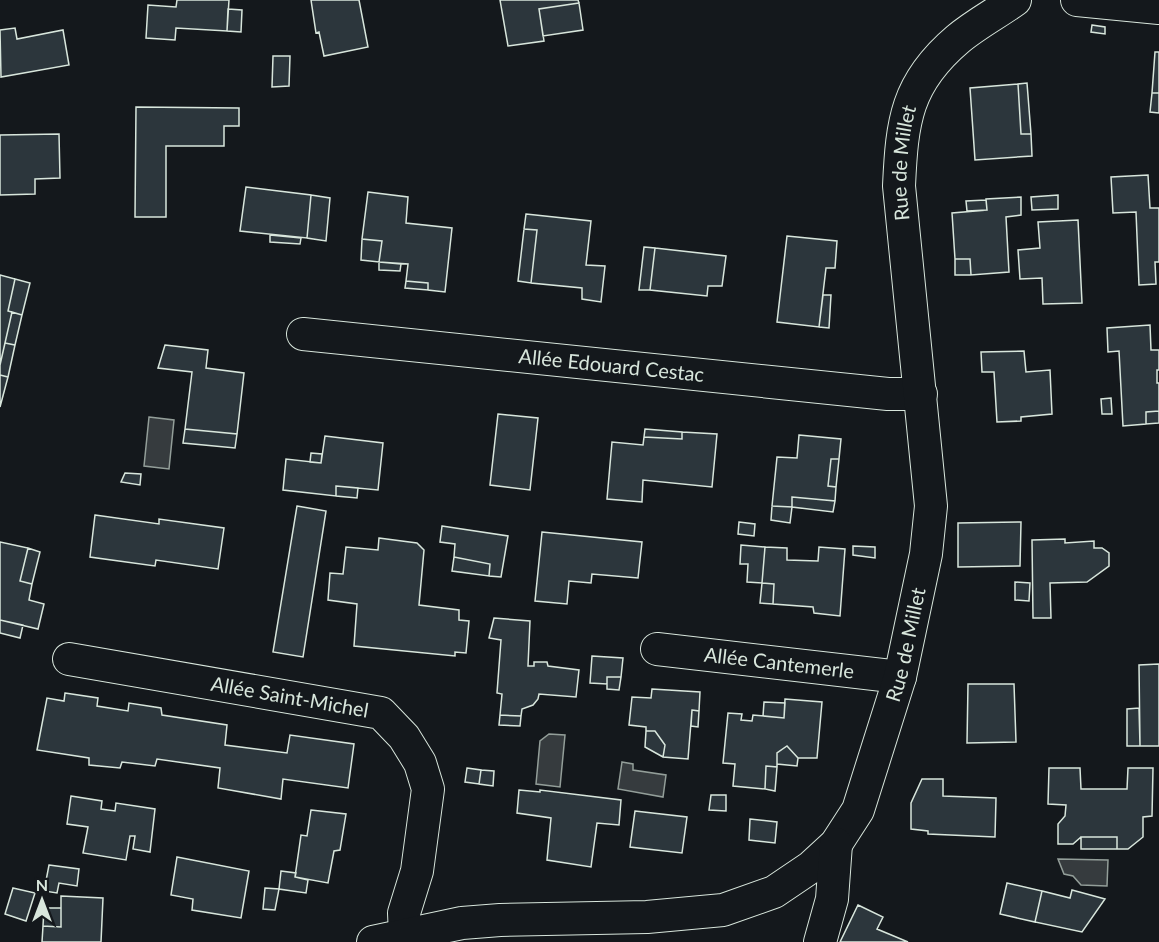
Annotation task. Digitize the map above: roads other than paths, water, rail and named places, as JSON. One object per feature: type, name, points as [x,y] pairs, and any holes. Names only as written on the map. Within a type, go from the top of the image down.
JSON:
[{"type":"street","name":"Rue de Millet","points":[[373,942],[405,935],[462,932],[500,920],[647,917],[723,910],[774,892],[812,867],[836,844],[858,810],[900,677],[926,554],[931,506],[899,186],[901,143],[910,102],[928,68],[959,38],[1015,0]]},
{"type":"street","points":[[1077,0],[1159,8]]},
{"type":"street","name":"Allée Edouard Cestac","points":[[303,334],[888,394],[921,394]]},
{"type":"street","name":"Allée Cantemerle","points":[[657,649],[900,677]]},
{"type":"street","name":"Allée Saint-Michel","points":[[69,659],[381,713],[404,737],[420,763],[428,789],[417,871],[404,913],[405,935]]},
{"type":"street","points":[[820,942],[832,899],[836,844]]}]
